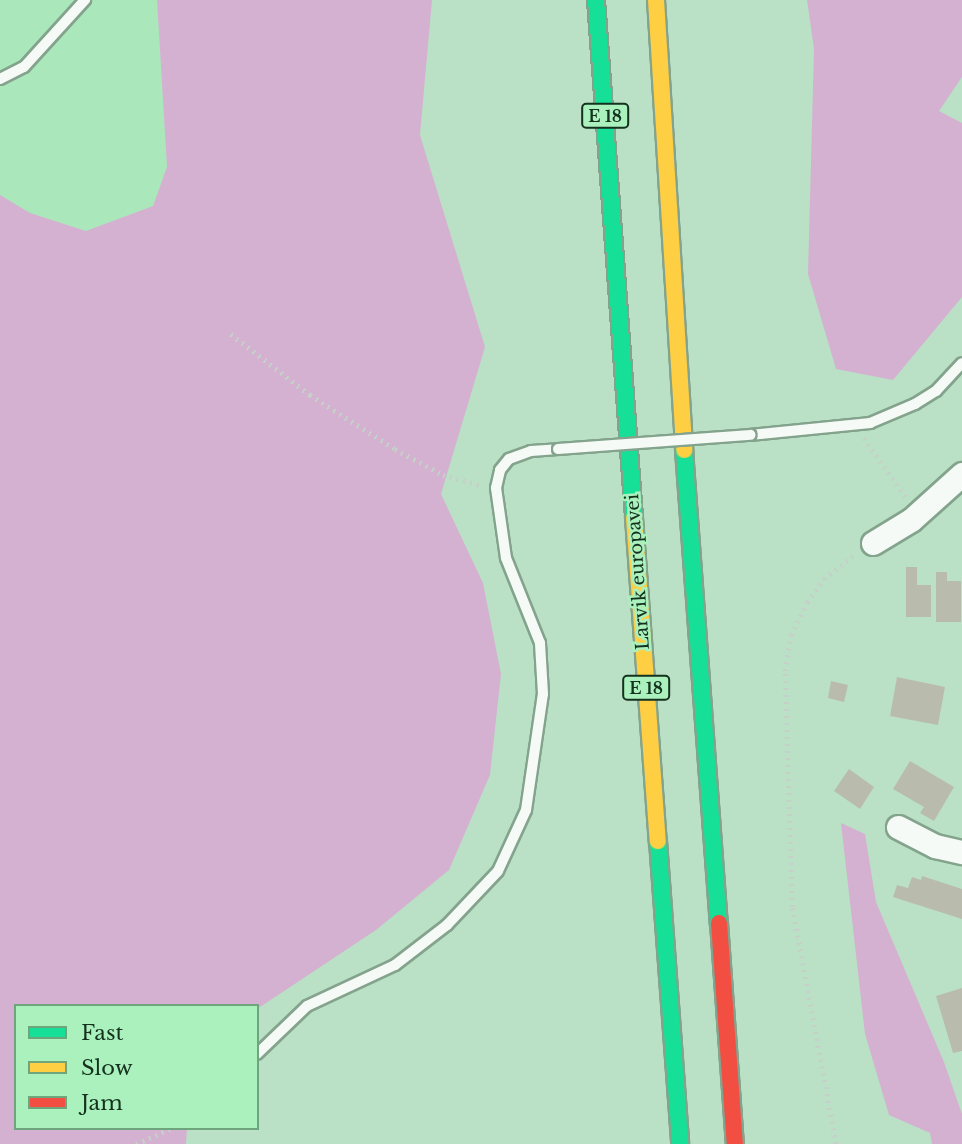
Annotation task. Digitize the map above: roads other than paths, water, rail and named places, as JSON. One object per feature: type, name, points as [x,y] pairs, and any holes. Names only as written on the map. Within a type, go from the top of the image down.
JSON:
[{"type":"highway","name":"Larvik europavei","points":[[596,0],[680,1144]]},
{"type":"highway","points":[[656,0],[677,355],[735,1144]]},
{"type":"street","points":[[873,543],[959,486]]},
{"type":"street","points":[[898,827],[935,846],[962,852]]},
{"type":"lane","points":[[0,79],[24,67],[85,0]]},
{"type":"lane","points":[[259,1052],[307,1006],[395,965],[447,925],[498,871],[526,810],[542,694],[541,643],[506,558],[496,488],[500,470],[509,459],[531,451],[859,424],[915,404],[936,391],[962,363]]}]
